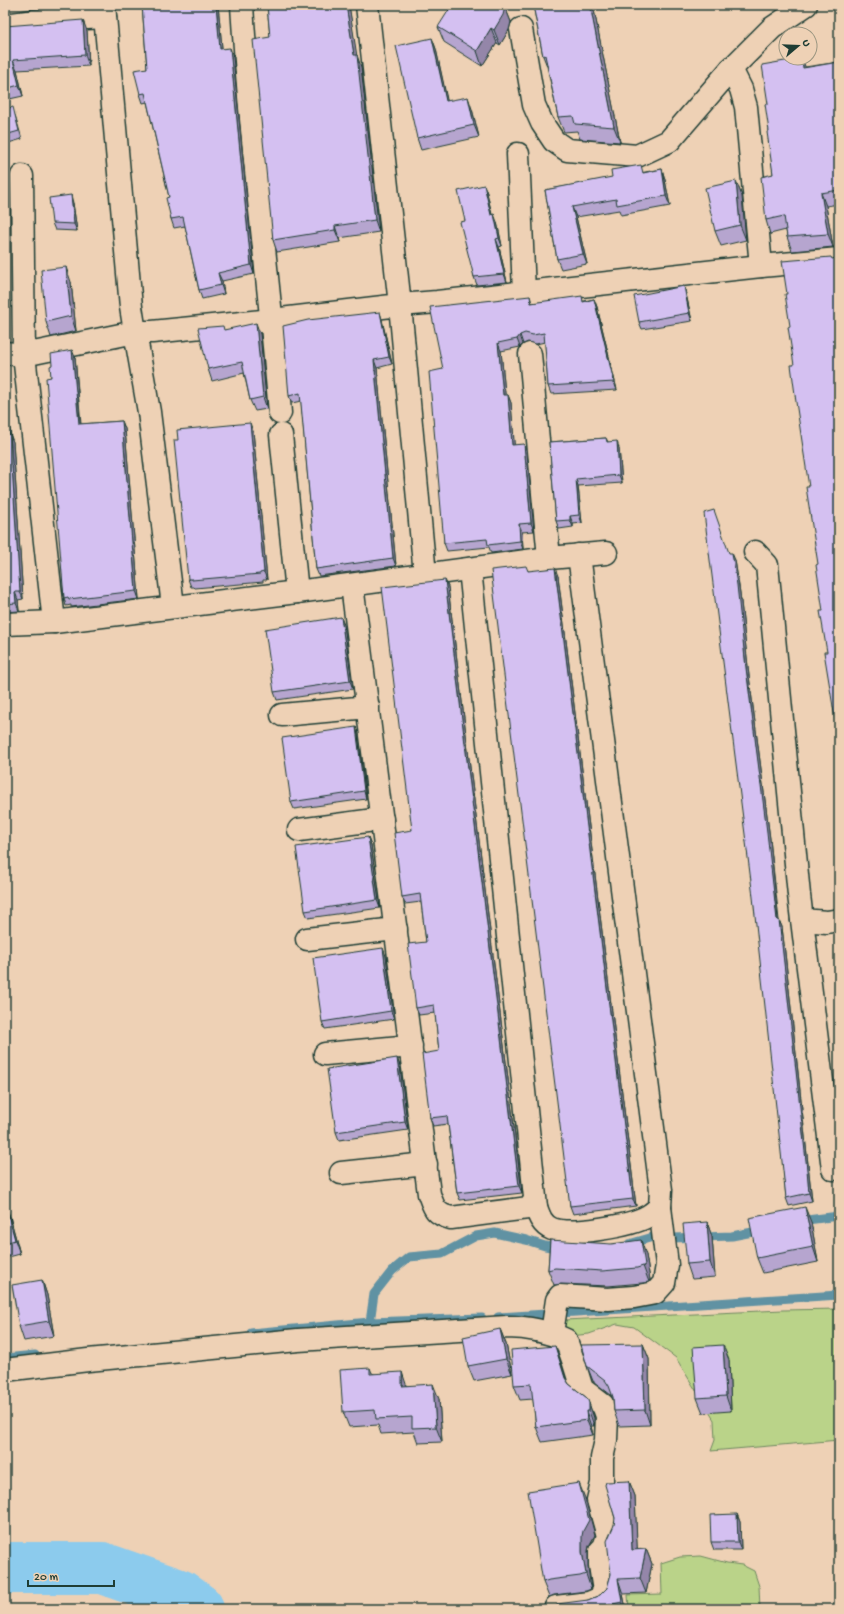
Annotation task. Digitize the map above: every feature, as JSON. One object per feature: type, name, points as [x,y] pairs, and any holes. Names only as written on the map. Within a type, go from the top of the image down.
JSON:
[{"type":"street","points":[[242,5],[245,56],[280,413]]},
{"type":"street","points":[[367,5],[400,305],[425,575]]},
{"type":"street","points":[[521,29],[534,105],[542,123],[554,141],[568,150],[637,156],[669,141],[731,69],[772,28],[806,5]]},
{"type":"street","points":[[5,24],[104,11],[131,307],[148,412],[174,606]]},
{"type":"street","points":[[731,69],[741,89],[746,107],[761,266]]},
{"type":"street","points":[[518,154],[524,292]]},
{"type":"street","points":[[22,176],[14,354],[54,622]]},
{"type":"street","points":[[14,354],[135,332],[152,332],[272,320],[761,266],[839,260]]},
{"type":"street","points":[[530,354],[549,558]]},
{"type":"street","points":[[281,435],[297,592]]},
{"type":"street","points":[[755,552],[767,565],[797,879],[833,1169]]},
{"type":"street","points":[[5,624],[54,622],[352,585],[549,558],[606,553]]},
{"type":"street","points":[[552,1331],[557,1300],[560,1296],[566,1295],[608,1299],[634,1297],[655,1293],[664,1283],[667,1265],[660,1207],[661,1190],[578,555]]},
{"type":"street","points":[[470,569],[536,1207],[541,1221],[552,1229],[580,1232],[628,1223],[648,1216],[660,1207]]},
{"type":"street","points":[[352,585],[429,1194],[434,1208],[441,1215],[451,1218],[536,1207]]},
{"type":"street","points":[[282,715],[368,708]]},
{"type":"street","points":[[299,830],[382,819]]},
{"type":"street","points":[[802,920],[827,922],[839,920]]},
{"type":"street","points":[[307,939],[396,929]]},
{"type":"street","points":[[325,1054],[410,1046]]},
{"type":"street","points":[[341,1173],[426,1164]]},
{"type":"street","points":[[5,1370],[88,1360],[298,1340],[507,1327],[523,1327],[552,1331],[566,1340],[582,1389],[603,1405],[607,1416],[606,1440],[602,1458],[602,1483],[598,1500],[608,1536],[600,1551],[600,1564],[604,1591],[601,1598],[589,1603],[556,1607],[555,1609]]},
{"type":"green space","points":[[839,1309],[839,1440],[711,1451],[715,1440],[714,1420],[676,1358],[634,1327],[617,1324],[589,1334],[570,1336],[563,1330],[564,1320],[783,1310]]},
{"type":"green space","points":[[701,1556],[727,1563],[742,1565],[754,1571],[759,1586],[760,1609],[629,1609],[628,1595],[662,1594],[661,1563],[680,1557]]},
{"type":"building","points":[[142,5],[216,5],[220,49],[230,48],[251,265],[218,273],[221,285],[199,290],[183,217],[171,219],[166,198],[169,197],[145,93],[140,94],[134,70],[147,68]]},
{"type":"building","points":[[267,5],[346,5],[354,55],[357,55],[375,220],[335,226],[335,230],[273,240],[253,40],[270,37]]},
{"type":"building","points":[[452,5],[502,5],[505,7],[503,15],[494,30],[491,28],[477,51],[438,27]]},
{"type":"building","points":[[533,5],[590,5],[614,127],[575,124],[573,116],[558,117],[545,55],[543,56]]},
{"type":"building","points":[[83,20],[85,55],[13,60],[19,85],[5,89],[5,26]]},
{"type":"building","points":[[432,38],[446,101],[468,97],[474,125],[417,138],[396,46]]},
{"type":"building","points":[[778,62],[778,66],[803,66],[803,68],[839,62],[839,190],[821,193],[828,234],[787,237],[784,216],[766,220],[761,177],[773,174],[765,104],[768,104],[762,65]]},
{"type":"building","points":[[13,107],[19,131],[5,135],[5,109]]},
{"type":"building","points":[[641,165],[643,173],[662,169],[666,196],[617,205],[616,199],[572,207],[583,254],[557,259],[545,190],[612,177],[611,170]]},
{"type":"building","points":[[736,181],[740,225],[715,231],[705,188]]},
{"type":"building","points":[[484,185],[491,215],[494,214],[499,238],[496,239],[504,274],[474,277],[460,222],[465,221],[458,191]]},
{"type":"building","points":[[71,195],[74,224],[52,223],[49,198]]},
{"type":"building","points":[[831,257],[832,259],[839,257],[839,743],[824,652],[827,652],[820,611],[823,611],[816,565],[818,564],[806,487],[809,487],[791,365],[794,365],[788,327],[790,326],[782,261]]},
{"type":"building","points":[[66,267],[71,316],[46,322],[41,270]]},
{"type":"building","points":[[684,286],[689,313],[639,322],[634,296]]},
{"type":"building","points":[[530,296],[531,303],[582,296],[583,302],[594,299],[614,382],[548,386],[544,333],[533,335],[525,333],[520,335],[517,339],[498,343],[503,395],[508,395],[512,445],[524,444],[531,523],[519,524],[520,541],[488,545],[487,539],[444,543],[429,372],[443,369],[430,307]]},
{"type":"building","points":[[380,312],[389,357],[374,360],[393,558],[316,569],[300,393],[289,396],[283,326],[308,320]]},
{"type":"building","points":[[256,323],[263,397],[250,400],[242,362],[208,369],[198,328],[223,326],[224,330]]},
{"type":"building","points":[[72,350],[79,424],[122,421],[136,591],[69,599],[68,597],[64,598],[46,378],[51,377],[51,354]]},
{"type":"building","points":[[5,403],[8,434],[10,434],[20,592],[15,592],[16,603],[5,604]]},
{"type":"building","points":[[250,423],[264,572],[260,574],[192,580],[188,579],[174,440],[178,440],[177,430]]},
{"type":"building","points":[[606,438],[607,442],[617,441],[619,475],[576,479],[579,515],[570,516],[570,520],[556,521],[549,442]]},
{"type":"building","points":[[714,510],[729,553],[732,553],[737,585],[777,920],[779,920],[782,945],[807,1170],[809,1193],[786,1198],[753,897],[704,513]]},
{"type":"building","points":[[526,566],[528,571],[555,568],[633,1199],[570,1206],[491,570]]},
{"type":"building","points":[[445,580],[519,1186],[457,1193],[447,1116],[430,1118],[422,1054],[439,1051],[434,1005],[416,1008],[408,944],[426,942],[420,894],[402,897],[394,833],[412,830],[382,587]]},
{"type":"building","points":[[341,617],[350,681],[274,692],[265,629]]},
{"type":"building","points":[[356,727],[364,791],[291,802],[282,738]]},
{"type":"building","points":[[368,837],[377,900],[305,911],[296,847]]},
{"type":"building","points":[[383,948],[391,1011],[322,1022],[313,958]]},
{"type":"building","points":[[397,1058],[405,1122],[336,1132],[327,1069]]},
{"type":"building","points":[[5,1204],[15,1240],[5,1243]]},
{"type":"building","points":[[805,1207],[813,1247],[757,1258],[749,1218]]},
{"type":"building","points":[[707,1222],[710,1262],[687,1264],[683,1224]]},
{"type":"building","points":[[550,1240],[611,1244],[641,1240],[645,1265],[637,1268],[602,1271],[555,1268],[548,1270]]},
{"type":"building","points":[[42,1280],[49,1321],[19,1326],[12,1285]]},
{"type":"building","points":[[500,1329],[506,1359],[468,1366],[463,1337]]},
{"type":"building","points":[[643,1344],[645,1410],[614,1411],[613,1397],[609,1386],[605,1380],[587,1366],[581,1345]]},
{"type":"building","points":[[723,1345],[726,1396],[697,1398],[693,1347]]},
{"type":"building","points":[[555,1346],[565,1378],[569,1384],[587,1398],[589,1403],[589,1411],[586,1411],[587,1420],[536,1427],[531,1384],[514,1385],[511,1350]]},
{"type":"building","points":[[370,1368],[370,1374],[402,1372],[402,1386],[433,1384],[436,1427],[412,1428],[412,1417],[376,1419],[375,1410],[343,1412],[340,1370]]},
{"type":"building","points":[[629,1481],[632,1550],[646,1549],[640,1578],[618,1579],[622,1602],[599,1607],[599,1609],[558,1609],[557,1604],[588,1600],[600,1595],[607,1588],[611,1574],[607,1541],[614,1525],[615,1518],[605,1485],[606,1482]]},
{"type":"building","points":[[579,1483],[589,1520],[582,1536],[582,1552],[586,1574],[543,1582],[528,1491]]},
{"type":"building","points":[[737,1514],[738,1542],[711,1542],[710,1515]]},
{"type":"waterway","points":[[799,1221],[839,1216]]},
{"type":"waterway","points":[[673,1238],[732,1236],[763,1230]]},
{"type":"waterway","points":[[370,1322],[374,1294],[392,1271],[409,1257],[442,1254],[476,1236],[495,1233],[562,1249]]},
{"type":"waterway","points":[[629,1244],[653,1237]]},
{"type":"waterway","points":[[498,1317],[839,1295]]},
{"type":"waterway","points":[[251,1333],[370,1322],[482,1318]]},
{"type":"waterway","points":[[5,1358],[35,1355]]},
{"type":"waterway","points":[[5,1568],[102,1568],[179,1595],[198,1609]]}]
